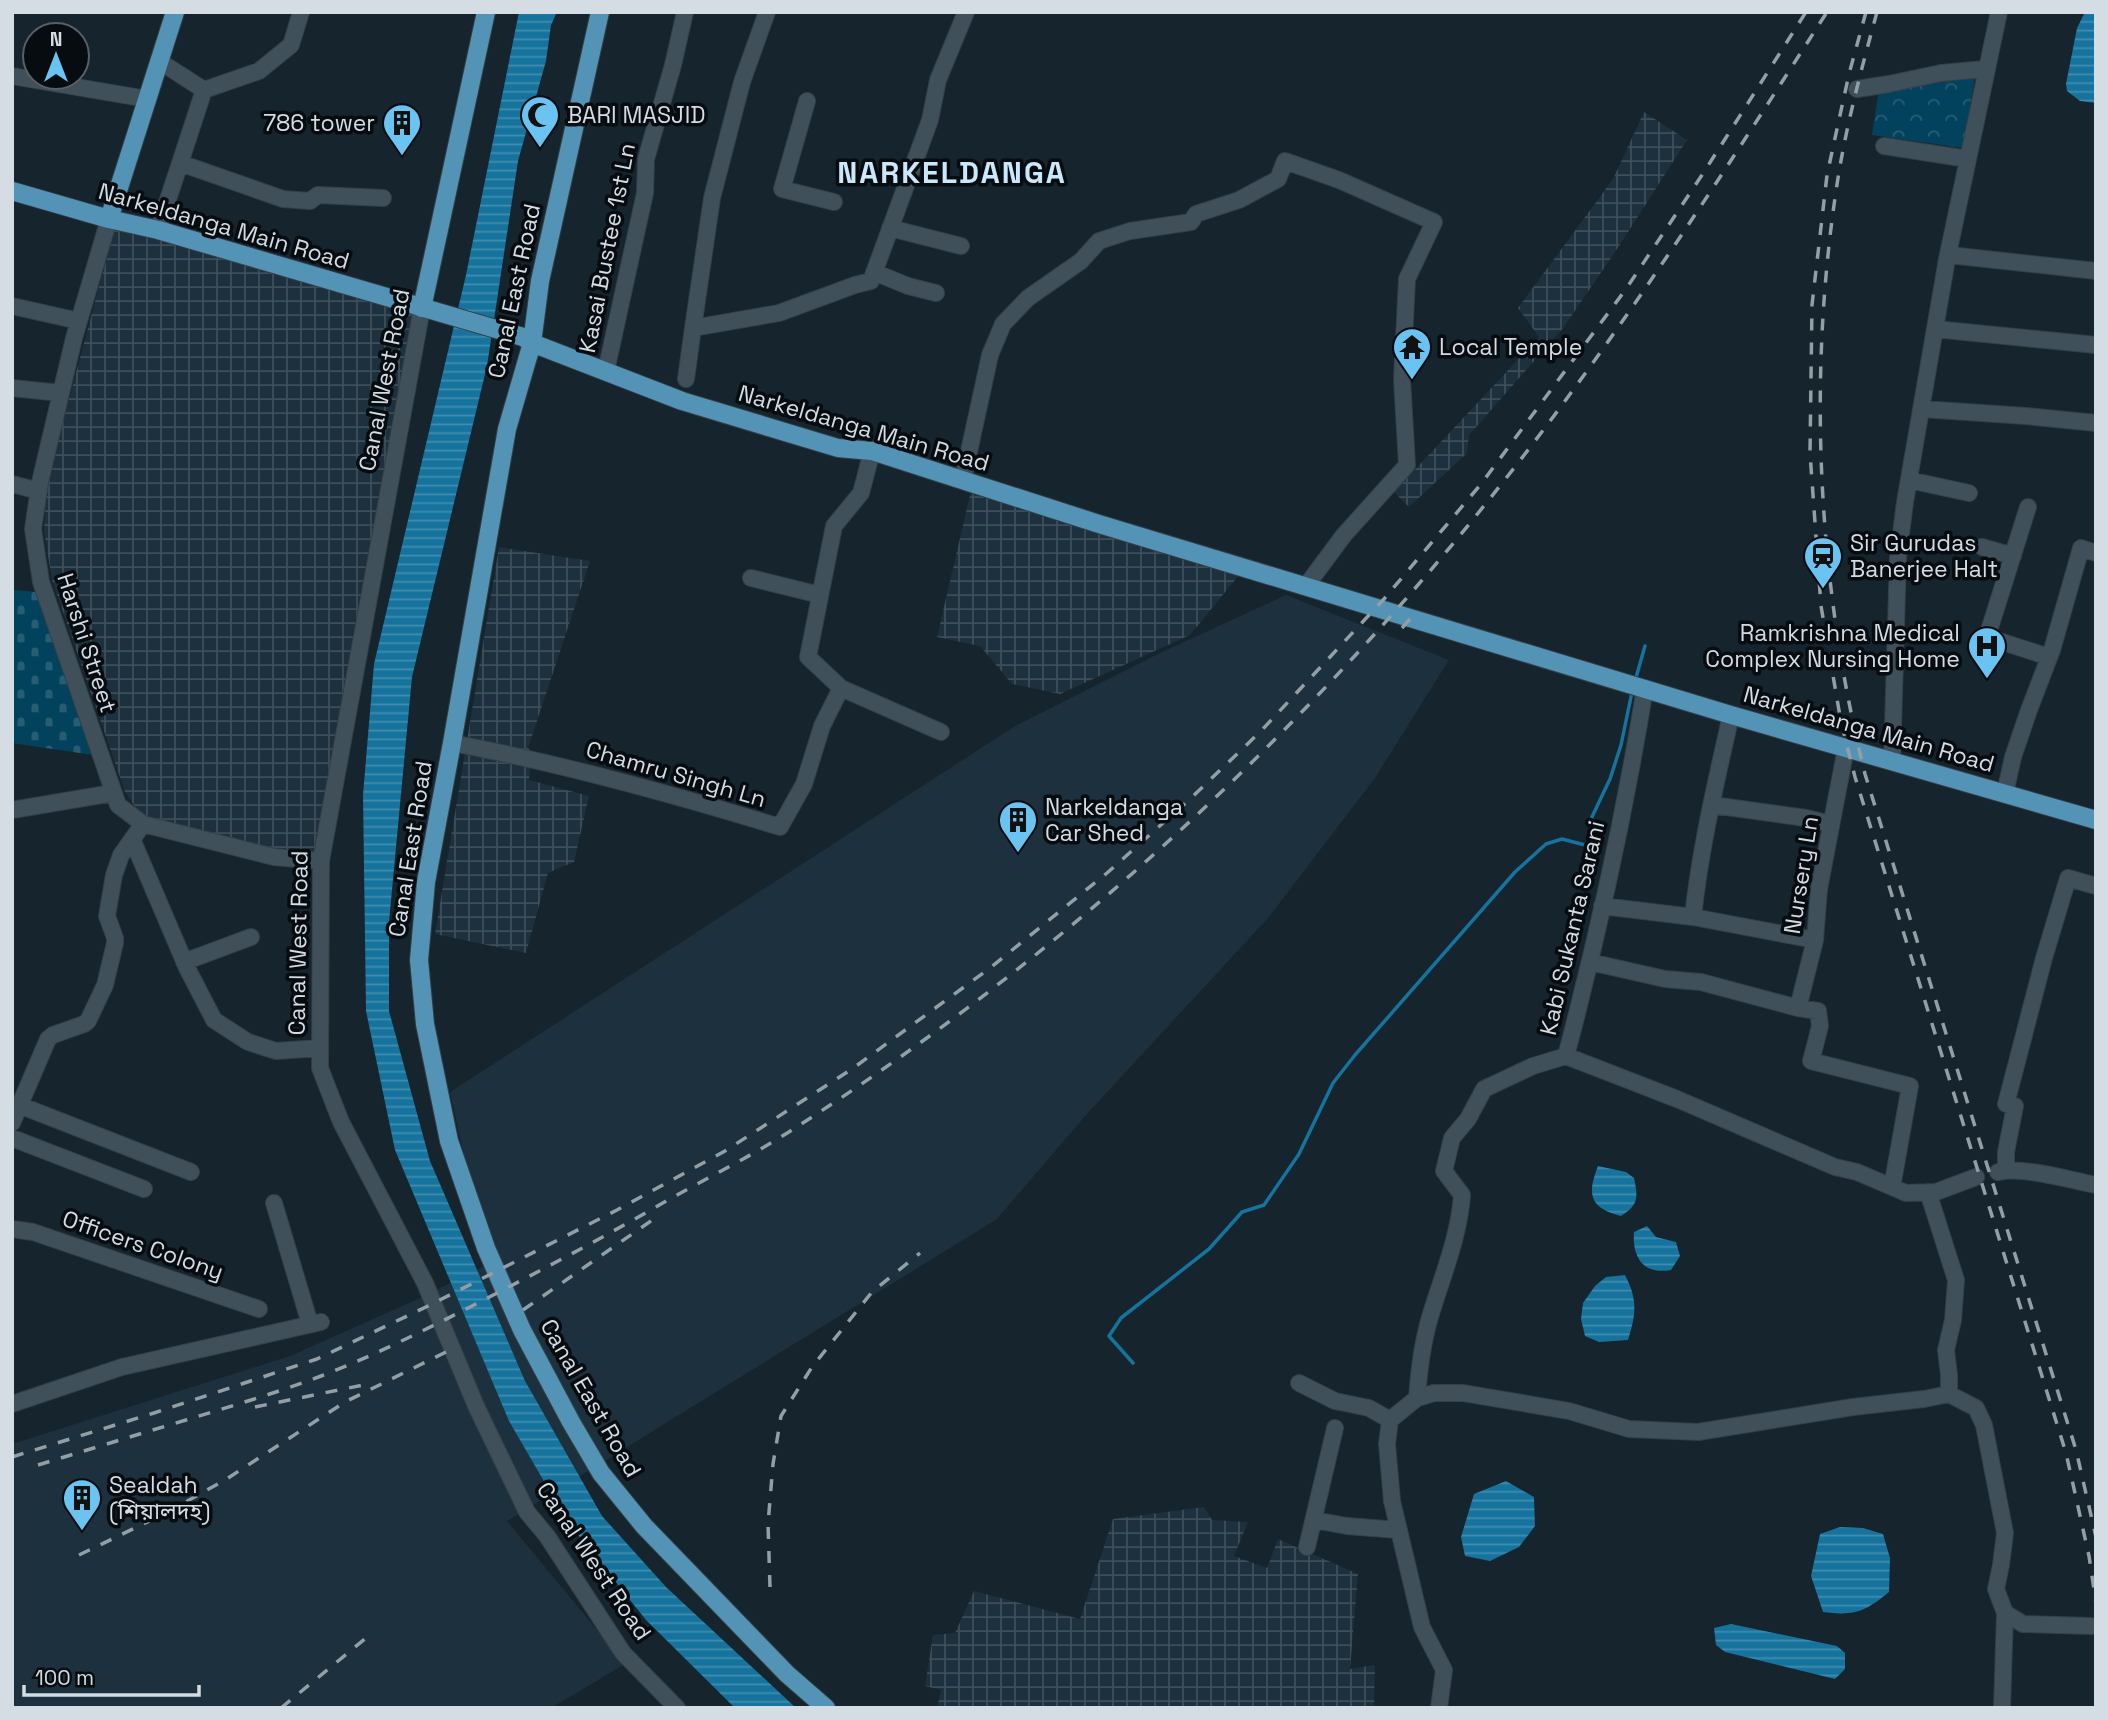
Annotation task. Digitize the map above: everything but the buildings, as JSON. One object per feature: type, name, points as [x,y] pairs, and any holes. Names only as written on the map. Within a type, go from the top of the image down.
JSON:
[{"type":"main road","points":[[109,219],[175,12]]},
{"type":"main road","name":"Canal West Road","points":[[430,311],[486,12]]},
{"type":"main road","name":"Canal East Road","points":[[600,12],[507,429],[426,882],[419,960],[425,1024],[449,1141],[486,1248],[522,1330],[571,1422],[601,1473],[653,1535],[787,1674],[826,1708]]},
{"type":"main road","name":"Narkeldanga Main Road","points":[[12,191],[158,230],[527,340],[682,401],[827,445],[872,451],[1056,511],[1731,715],[2095,819]]},
{"type":"street","points":[[204,90],[259,71],[291,45],[301,12]]},
{"type":"street","name":"Kasai Bustee 1st Ln","points":[[606,371],[645,193],[646,159],[685,12]]},
{"type":"street","points":[[686,379],[712,198],[742,82],[767,12]]},
{"type":"street","points":[[694,328],[779,313],[871,281],[930,120],[938,80],[965,12]]},
{"type":"street","points":[[1892,761],[1898,557],[1909,480],[1949,255],[1985,69],[1999,12]]},
{"type":"street","points":[[159,61],[204,90]]},
{"type":"street","points":[[1857,89],[1941,73],[1985,69]]},
{"type":"street","points":[[12,76],[147,99]]},
{"type":"street","points":[[158,230],[204,90]]},
{"type":"street","points":[[807,101],[782,189],[834,201]]},
{"type":"street","points":[[1884,146],[1968,159]]},
{"type":"street","points":[[963,479],[990,355],[1003,324],[1028,298],[1081,261],[1099,241],[1130,231],[1191,222],[1196,214],[1239,200],[1278,179],[1285,162],[1339,180],[1434,222],[1407,279],[1402,379],[1407,465],[1344,535],[1306,586]]},
{"type":"street","points":[[180,163],[283,199],[310,201],[318,195],[383,198]]},
{"type":"street","name":"Harshi Street","points":[[109,219],[61,393],[33,528],[41,582],[113,793]]},
{"type":"street","points":[[890,228],[961,246]]},
{"type":"street","points":[[1949,255],[2096,271]]},
{"type":"street","points":[[874,272],[908,286],[936,292]]},
{"type":"street","points":[[12,306],[79,321]]},
{"type":"street","name":"Canal West Road","points":[[430,311],[321,861],[320,1068],[341,1122],[425,1283],[476,1406],[527,1512],[547,1536],[623,1653],[677,1708]]},
{"type":"street","points":[[1935,329],[2096,345]]},
{"type":"street","points":[[12,388],[61,393]]},
{"type":"street","points":[[1922,409],[2096,423]]},
{"type":"street","points":[[872,451],[861,493],[834,526],[808,657],[841,688],[941,732]]},
{"type":"street","points":[[1909,480],[1969,493]]},
{"type":"street","points":[[12,484],[39,491]]},
{"type":"street","points":[[2028,507],[1987,638],[2049,657]]},
{"type":"street","points":[[1982,547],[2013,556]]},
{"type":"street","points":[[2005,793],[2013,757],[2049,657],[2081,548],[2096,553]]},
{"type":"street","points":[[751,578],[820,595]]},
{"type":"street","name":"Chamru Singh Ln","points":[[452,743],[520,756],[667,793],[780,827],[804,784],[822,726],[841,688]]},
{"type":"street","name":"Kabi Sukanta Sarani","points":[[1417,1398],[1420,1360],[1429,1319],[1460,1220],[1462,1195],[1444,1171],[1452,1138],[1468,1119],[1483,1089],[1533,1066],[1566,1056],[1590,962],[1633,763],[1645,688]]},
{"type":"street","points":[[1693,918],[1711,802],[1731,715]]},
{"type":"street","name":"Nursery Ln","points":[[1798,1008],[1815,940],[1819,890],[1846,748]]},
{"type":"street","points":[[12,810],[113,793],[118,805],[143,824],[274,857],[321,861]]},
{"type":"street","points":[[1712,805],[1831,824]]},
{"type":"street","points":[[12,1122],[48,1039],[88,1021],[105,985],[115,938],[107,910],[121,855],[143,824]]},
{"type":"street","points":[[132,839],[184,962],[214,1020],[248,1042],[276,1051],[320,1048]]},
{"type":"street","points":[[2096,886],[2067,878],[2006,1104],[2015,1106],[2002,1171],[2042,1174],[2096,1185]]},
{"type":"street","points":[[1602,906],[1693,918],[1815,940]]},
{"type":"street","points":[[184,962],[251,937]]},
{"type":"street","points":[[1590,962],[1665,979],[1701,982],[1818,1011],[1820,1026],[1811,1061],[1910,1086],[1892,1187]]},
{"type":"street","points":[[1566,1056],[1677,1099],[1835,1167],[1857,1172],[1906,1193],[1936,1192],[1976,1177]]},
{"type":"street","points":[[19,1105],[191,1172]]},
{"type":"street","points":[[12,1138],[144,1189]]},
{"type":"street","points":[[1928,1192],[1956,1280],[1953,1320],[1946,1350],[1948,1394]]},
{"type":"street","points":[[12,1404],[122,1367],[316,1323],[275,1203]]},
{"type":"street","name":"Officers Colony","points":[[12,1229],[33,1231],[259,1309]]},
{"type":"street","points":[[1300,1383],[1335,1401],[1369,1408],[1390,1420]]},
{"type":"street","points":[[1440,1708],[1444,1670],[1422,1627],[1392,1501],[1387,1444],[1390,1420],[1417,1398],[1434,1392],[1569,1411],[1629,1429],[1698,1432],[1948,1394],[1976,1408],[1984,1425],[2005,1533],[1996,1588],[2005,1613],[2002,1708]]},
{"type":"street","points":[[1307,1546],[1335,1428]]},
{"type":"street","points":[[1314,1520],[1398,1530]]},
{"type":"street","points":[[2005,1613],[2023,1624],[2091,1626]]},
{"type":"shaded area","points":[[519,12],[557,12],[551,25],[546,61],[518,161],[487,366],[412,677],[389,922],[389,1011],[430,1161],[525,1381],[602,1516],[666,1587],[796,1708],[735,1708],[646,1620],[567,1521],[509,1421],[395,1150],[366,1011],[363,795],[374,664],[466,275]]},
{"type":"shaded area","points":[[2087,12],[2096,12],[2096,103],[2080,101],[2067,91],[2066,84],[2077,28]]},
{"type":"shaded area","points":[[1644,112],[1687,140],[1564,327],[1469,435],[1467,453],[1409,507],[1394,492],[1539,337],[1518,308],[1613,179]]},
{"type":"shaded area","points":[[115,227],[413,312],[317,852],[276,851],[140,814],[125,792],[52,580],[44,531],[46,485]]},
{"type":"shaded area","points":[[971,491],[1240,574],[1190,635],[1060,694],[1012,684],[980,646],[937,637]]},
{"type":"shaded area","points":[[499,547],[590,561],[528,748],[532,752],[529,780],[589,796],[574,862],[548,873],[526,953],[435,934]]},
{"type":"shaded area","points":[[1286,595],[1449,660],[1375,778],[1268,918],[1086,1115],[997,1219],[507,1521],[625,1664],[551,1708],[12,1708],[12,1444],[290,1356],[418,1299],[499,1259],[469,1178],[450,1092],[1015,726],[1160,653]]},
{"type":"shaded area","points":[[1598,1166],[1626,1172],[1634,1178],[1636,1200],[1621,1216],[1602,1209],[1593,1199],[1592,1184]]},
{"type":"shaded area","points":[[1647,1226],[1656,1237],[1676,1242],[1680,1256],[1671,1270],[1654,1270],[1642,1263],[1638,1257],[1634,1232]]},
{"type":"shaded area","points":[[1625,1275],[1632,1292],[1634,1307],[1628,1340],[1599,1342],[1585,1336],[1581,1319],[1583,1303],[1595,1286],[1606,1277]]},
{"type":"shaded area","points":[[1506,1481],[1534,1497],[1535,1526],[1519,1547],[1490,1561],[1465,1556],[1461,1537],[1474,1494]]},
{"type":"shaded area","points":[[1204,1507],[1212,1520],[1248,1522],[1234,1556],[1267,1568],[1278,1539],[1358,1574],[1350,1669],[1375,1665],[1374,1708],[937,1708],[941,1690],[925,1686],[933,1635],[955,1633],[974,1591],[1080,1619],[1113,1519]]},
{"type":"shaded area","points":[[1840,1527],[1863,1528],[1883,1534],[1890,1558],[1889,1592],[1866,1608],[1851,1613],[1823,1612],[1811,1576],[1820,1534]]},
{"type":"shaded area","points":[[1731,1624],[1837,1646],[1845,1653],[1845,1669],[1835,1679],[1725,1652],[1716,1645],[1714,1628]]},
{"type":"green space","points":[[1976,72],[1963,148],[1872,135],[1879,90]]},
{"type":"green space","points":[[12,590],[37,592],[93,755],[12,743]]},
{"type":"waterway","points":[[1635,681],[1645,646]]},
{"type":"waterway","points":[[1133,1363],[1109,1336],[1121,1318],[1209,1249],[1242,1212],[1264,1205],[1299,1154],[1333,1083],[1515,872],[1546,844],[1562,839],[1585,845],[1592,838],[1590,821],[1610,779],[1621,745],[1632,692]]},
{"type":"railway","points":[[12,1457],[317,1359],[426,1307],[617,1210],[725,1151],[852,1069],[990,968],[1107,873],[1190,799],[1261,731],[1384,599],[1481,484],[1626,289],[1806,12]]},
{"type":"railway","points":[[38,1465],[288,1388],[360,1360],[416,1334],[544,1269],[745,1158],[895,1061],[992,990],[1176,835],[1263,752],[1427,575],[1547,426],[1589,368],[1710,192],[1827,12]]},
{"type":"railway","points":[[1866,12],[1849,74],[1827,175],[1812,305],[1810,453],[1821,606],[1841,722],[1855,777],[2066,1453],[2089,1556],[2096,1603]]},
{"type":"railway","points":[[1877,12],[1850,115],[1838,178],[1822,327],[1822,477],[1836,627],[1865,774],[2076,1450],[2096,1537]]},
{"type":"railway","points":[[1402,628],[1417,611]]},
{"type":"railway","points":[[523,1310],[658,1216]]},
{"type":"railway","points":[[770,1587],[768,1524],[773,1464],[781,1416],[812,1367],[872,1292],[920,1253]]},
{"type":"railway","points":[[79,1555],[164,1514],[225,1480],[345,1402],[448,1351]]},
{"type":"railway","points":[[255,1407],[368,1384]]},
{"type":"railway","points":[[281,1708],[366,1638]]},
{"type":"place","name":"BARI MASJID","points":[[540,149]]},
{"type":"place","name":"786 tower","points":[[402,157]]},
{"type":"place","name":"Local Temple","points":[[1412,381]]},
{"type":"place","name":"Sir Gurudas Banerjee Halt","points":[[1823,590]]},
{"type":"place","name":"Ramkrishna Medical Complex Nursing Home","points":[[1987,680]]},
{"type":"place","name":"Narkeldanga Car Shed","points":[[1018,854]]},
{"type":"place","name":"Sealdah (শিয়ালদহ)","points":[[82,1532]]},
{"type":"district","name":"NARKELDANGA","points":[[952,173]]}]
